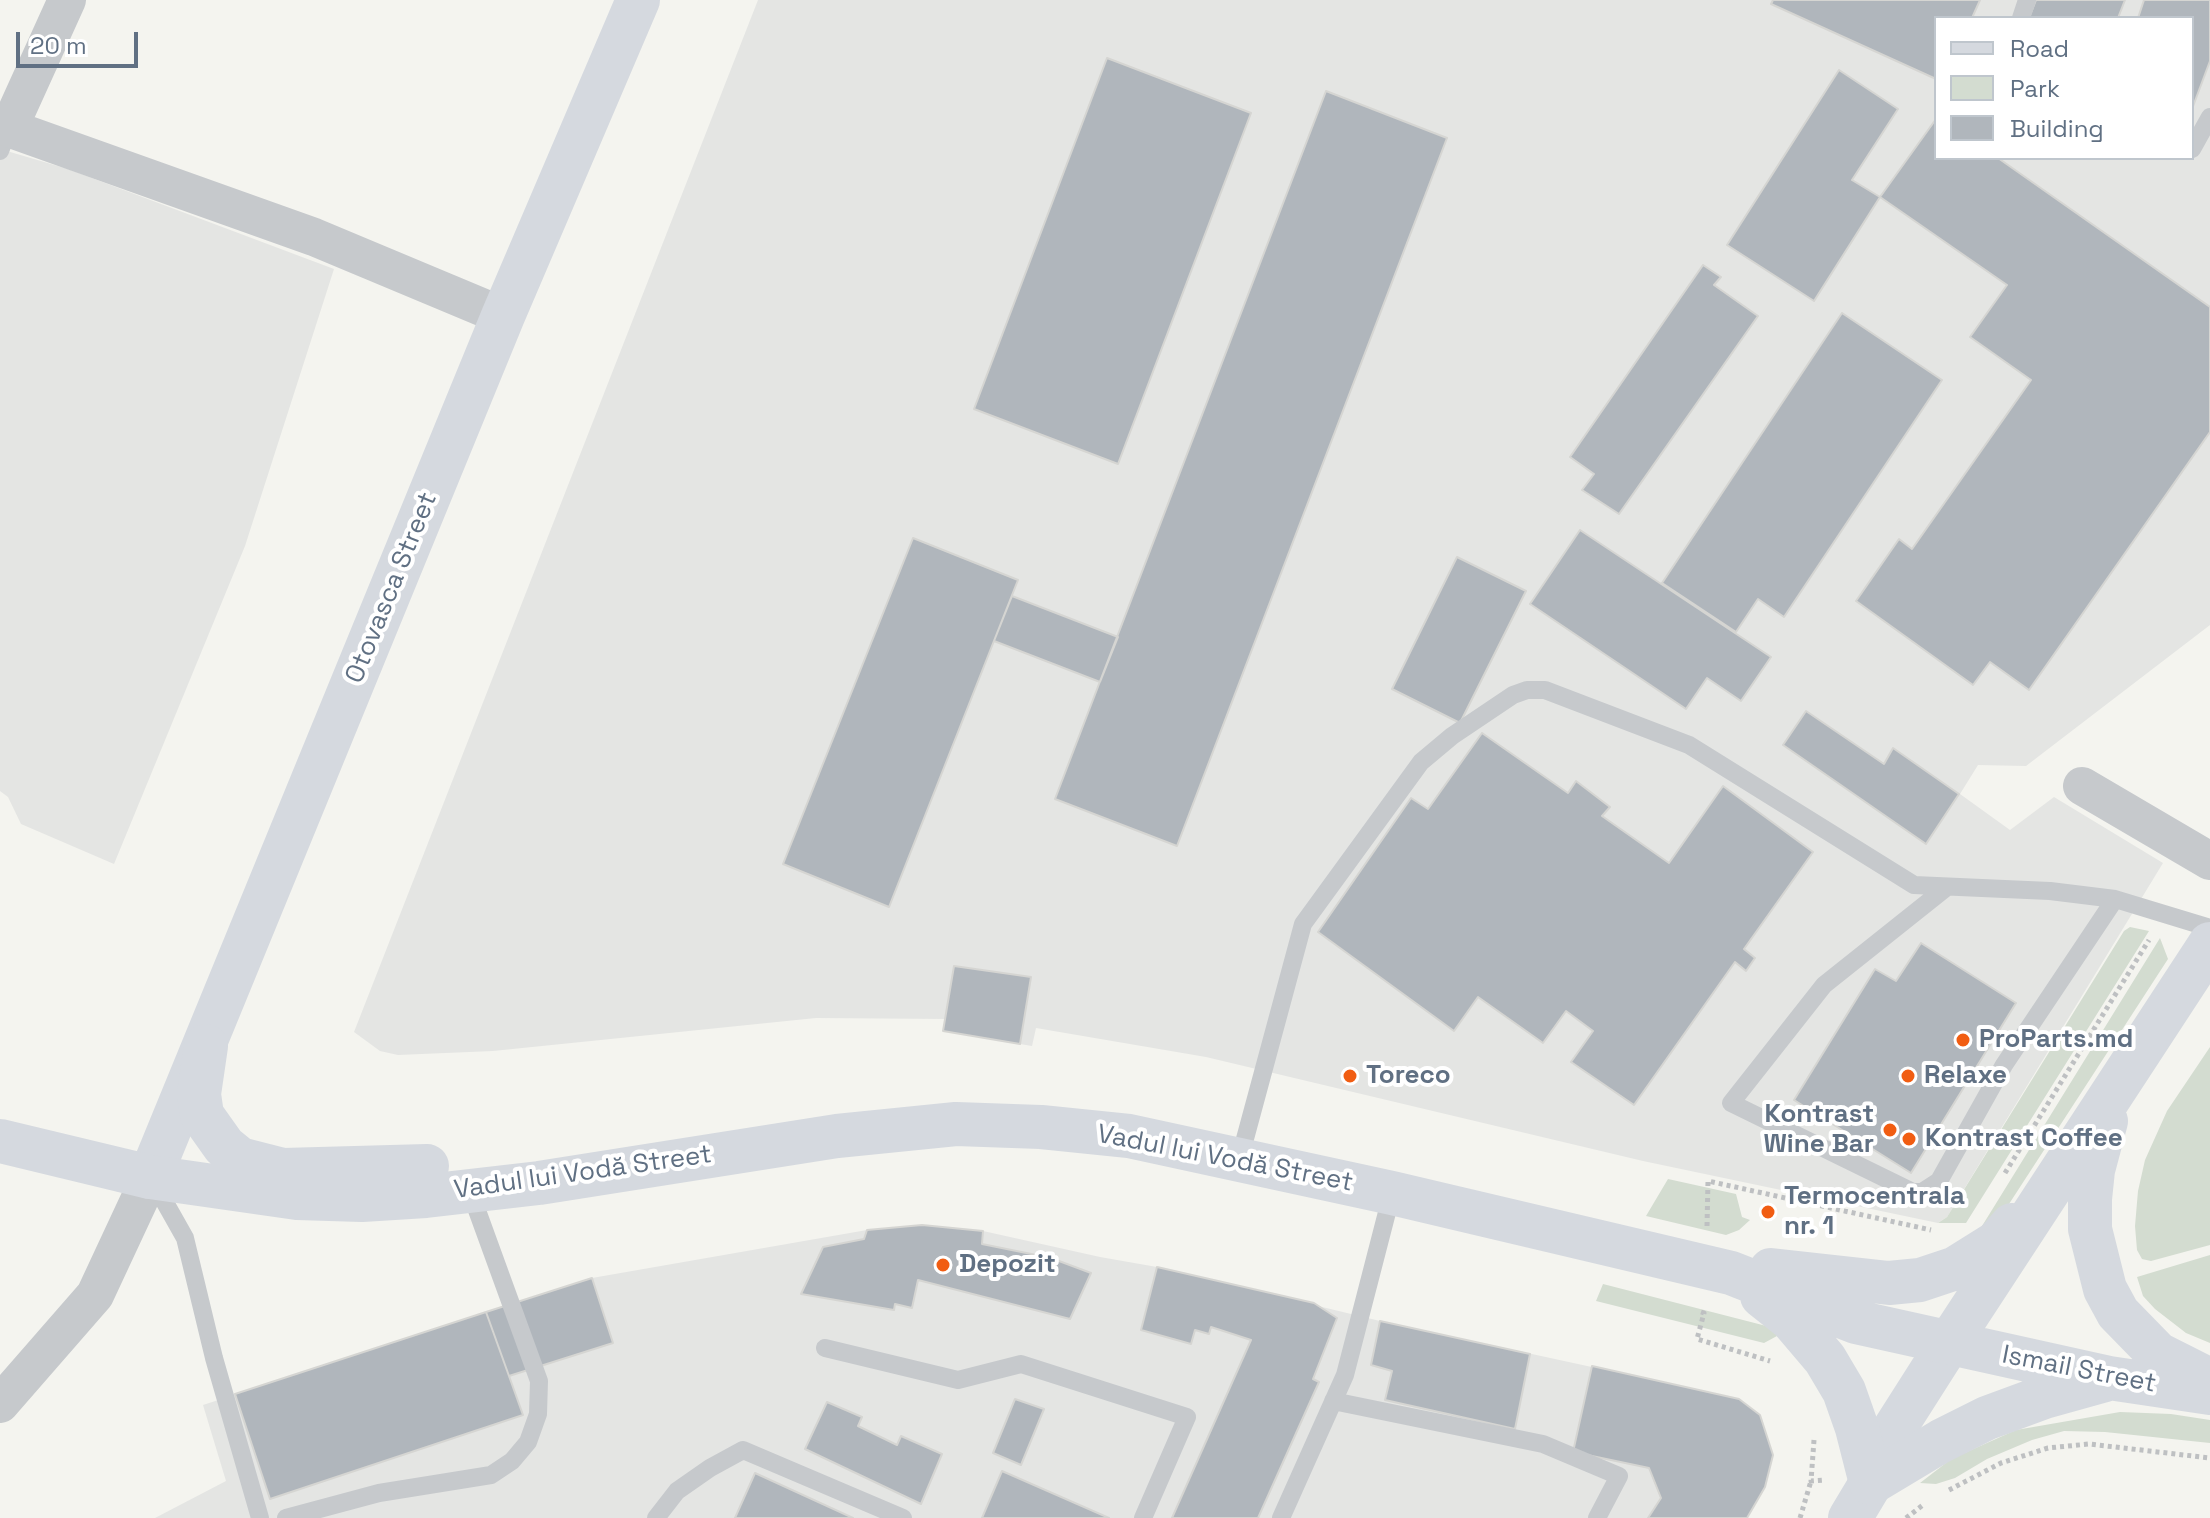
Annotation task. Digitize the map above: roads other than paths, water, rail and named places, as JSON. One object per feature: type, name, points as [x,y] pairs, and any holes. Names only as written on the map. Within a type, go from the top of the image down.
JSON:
[{"type":"main road","name":"Otovasca Street","points":[[150,1177],[503,316],[638,0]]},
{"type":"main road","points":[[1853,1493],[2210,944]]},
{"type":"main road","points":[[206,1046],[199,1094],[202,1115],[224,1146],[240,1159],[260,1166],[319,1171],[605,1152],[733,1151]]},
{"type":"main road","points":[[2128,1067],[2102,1133],[2093,1170],[2090,1229],[2095,1259],[2105,1289],[2118,1313],[2136,1333],[2158,1354],[2210,1380]]},
{"type":"main road","name":"Vadul lui Vodă Street","points":[[0,1141],[150,1177],[297,1198],[362,1200],[539,1183],[837,1136],[956,1124],[1041,1127],[1129,1136],[1392,1193],[1716,1270],[1856,1322],[1949,1343]]},
{"type":"main road","points":[[1716,1270],[1775,1271],[1889,1283],[1920,1280],[1956,1268],[1996,1243],[2057,1177]]},
{"type":"main road","points":[[1716,1270],[1791,1319],[1825,1359],[1844,1391],[1853,1416],[1853,1493]]},
{"type":"main road","name":"Ismail Street","points":[[1949,1343],[2109,1378],[2210,1393]]},
{"type":"main road","points":[[1853,1493],[1987,1418],[2109,1378]]},
{"type":"street","points":[[67,0],[3,135],[314,237],[503,316]]},
{"type":"street","points":[[2082,786],[2210,861]]},
{"type":"street","points":[[0,1404],[13,1377],[95,1295],[150,1177]]},
{"type":"lane","points":[[2194,145],[2210,117]]},
{"type":"lane","points":[[1239,1161],[1303,924],[1421,762],[1434,749],[1513,695],[1527,690],[1545,690],[1689,745],[1914,885],[2050,891],[2115,899],[2210,928]]},
{"type":"lane","points":[[1947,887],[1824,985],[1731,1103],[1913,1192],[1922,1192],[1939,1181],[2004,1065],[2115,899]]},
{"type":"lane","points":[[150,1177],[185,1238],[214,1358],[260,1518]]},
{"type":"lane","points":[[286,1518],[379,1493],[491,1475],[512,1461],[528,1442],[538,1414],[539,1381],[470,1191]]},
{"type":"lane","points":[[1281,1518],[1345,1375],[1392,1193]]},
{"type":"lane","points":[[825,1348],[958,1380],[1021,1364],[1187,1417],[1143,1518]]},
{"type":"lane","points":[[1333,1401],[1543,1444],[1619,1476],[1597,1518]]},
{"type":"lane","points":[[656,1518],[677,1491],[743,1450],[903,1518]]},
{"type":"place","name":"ProParts.md","points":[[1963,1040]]},
{"type":"place","name":"Toreco","points":[[1350,1076]]},
{"type":"place","name":"Relaxe","points":[[1908,1076]]},
{"type":"place","name":"Kontrast Wine Bar","points":[[1890,1130]]},
{"type":"place","name":"Kontrast Coffee","points":[[1909,1139]]},
{"type":"place","name":"Termocentrala nr. 1","points":[[1768,1212]]},
{"type":"place","name":"Depozit","points":[[943,1265]]}]
